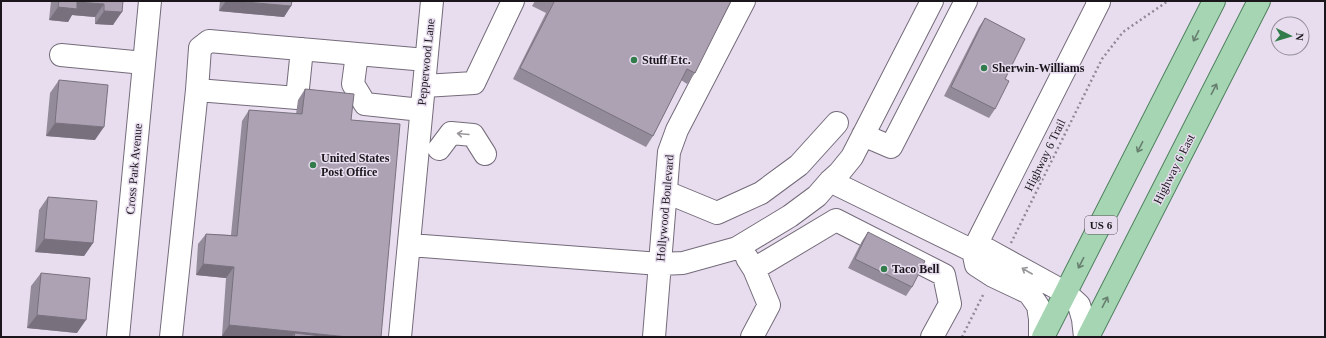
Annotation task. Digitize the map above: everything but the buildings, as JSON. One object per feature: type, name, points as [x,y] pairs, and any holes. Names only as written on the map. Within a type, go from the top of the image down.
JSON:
[{"type":"main road","name":"US 6","points":[[1044,337],[1214,1]]},
{"type":"main road","name":"Highway 6 East","points":[[1088,337],[1259,1]]},
{"type":"street","name":"Cross Park Avenue","points":[[118,337],[150,1]]},
{"type":"street","name":"Pepperwood Lane","points":[[400,337],[410,245],[432,1]]},
{"type":"street","points":[[424,86],[474,83],[513,1]]},
{"type":"street","name":"Hollywood Boulevard","points":[[654,337],[669,152],[673,141],[744,1]]},
{"type":"street","points":[[863,136],[891,148],[966,1]]},
{"type":"street","points":[[1040,337],[1038,306],[1029,293],[993,276],[976,265],[973,251],[1098,1]]},
{"type":"street","points":[[410,245],[660,264],[683,263],[740,246],[790,216],[817,196],[852,157],[928,9],[951,31]]},
{"type":"street","points":[[171,337],[197,90],[200,48],[209,41],[426,60]]},
{"type":"street","points":[[197,90],[297,98],[302,49]]},
{"type":"street","points":[[357,54],[354,84],[365,104],[421,116]]},
{"type":"street","points":[[61,55],[144,63]]},
{"type":"street","points":[[903,58],[930,71]]},
{"type":"street","points":[[883,97],[909,112]]},
{"type":"street","points":[[666,192],[717,213],[761,193],[794,169],[837,123]]},
{"type":"street","points":[[439,149],[451,133],[473,135],[485,154]]},
{"type":"street","points":[[830,181],[973,251],[988,250],[1066,293],[1079,305],[1083,320],[1084,337]]},
{"type":"street","points":[[754,269],[836,220],[944,275],[950,304],[932,337]]},
{"type":"street","points":[[740,246],[754,269],[769,305],[752,337]]},
{"type":"path","name":"Highway 6 Trail","points":[[1004,258],[1102,59],[1123,32],[1168,1]]},
{"type":"path","points":[[962,337],[993,276]]},
{"type":"place","name":"Stuff Etc.","points":[[634,60]]},
{"type":"place","name":"Sherwin-Williams","points":[[984,68]]},
{"type":"place","name":"United States Post Office","points":[[313,165]]},
{"type":"place","name":"Taco Bell","points":[[884,269]]}]
